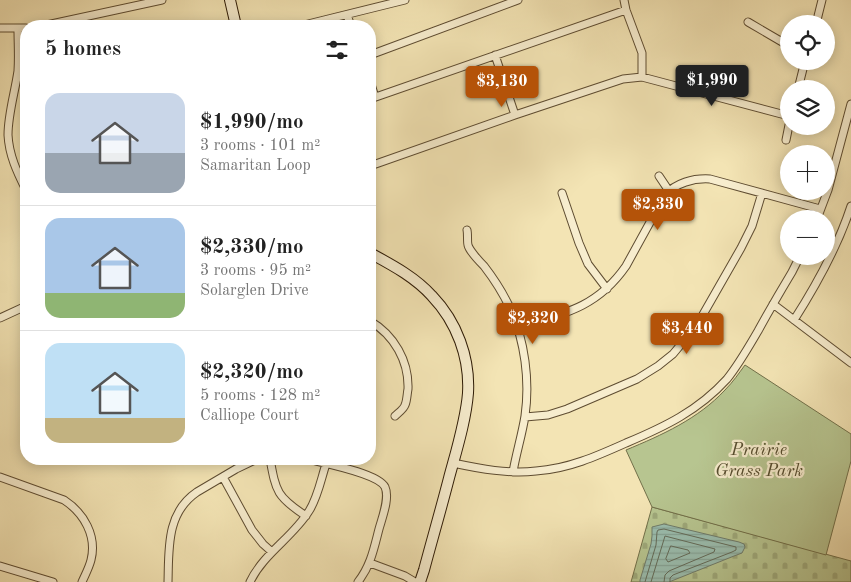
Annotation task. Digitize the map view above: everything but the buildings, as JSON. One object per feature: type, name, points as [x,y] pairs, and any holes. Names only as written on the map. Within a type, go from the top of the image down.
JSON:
[{"type":"main road","points":[[230,0],[235,20]]},
{"type":"main road","points":[[376,257],[407,275],[433,297],[452,323],[466,363],[468,393],[463,422],[420,582]]},
{"type":"street","points":[[70,20],[162,0]]},
{"type":"street","points":[[326,20],[405,0]]},
{"type":"street","points":[[376,53],[518,0]]},
{"type":"street","points":[[624,0],[642,53],[642,77]]},
{"type":"street","points":[[818,15],[822,0]]},
{"type":"street","points":[[376,97],[626,10]]},
{"type":"street","points":[[347,15],[349,20]]},
{"type":"street","points":[[748,22],[780,41]]},
{"type":"street","points":[[0,28],[18,29],[18,64],[8,125],[8,136],[15,167],[20,177]]},
{"type":"street","points":[[495,55],[515,115]]},
{"type":"street","points":[[376,164],[623,79],[642,77],[780,114]]},
{"type":"street","points":[[517,327],[569,312],[588,303],[607,289],[626,266],[662,201],[670,190],[682,183],[702,178],[820,208],[828,190],[851,104]]},
{"type":"street","points":[[786,140],[787,135]]},
{"type":"street","points":[[659,176],[670,190]]},
{"type":"street","points":[[525,417],[548,415],[567,409],[653,370],[673,354],[697,325],[741,248],[752,226],[762,193]]},
{"type":"street","points":[[562,194],[588,264],[607,289]]},
{"type":"street","points":[[794,320],[822,273],[851,206]]},
{"type":"street","points":[[468,230],[468,245],[495,280],[511,309],[522,343],[526,369],[525,417],[513,472]]},
{"type":"street","points":[[453,463],[473,468],[513,472],[547,470],[587,460],[660,428],[686,414],[712,394],[729,377],[745,353],[795,265]]},
{"type":"street","points":[[773,304],[851,363]]},
{"type":"street","points":[[0,318],[20,309]]},
{"type":"street","points":[[376,325],[390,337],[400,352],[406,368],[408,380],[406,405],[395,416]]},
{"type":"street","points":[[168,582],[170,536],[177,514],[191,496],[245,465]]},
{"type":"street","points":[[271,465],[276,485],[282,498],[306,516]]},
{"type":"street","points":[[250,582],[260,566],[306,516],[315,500],[326,465]]},
{"type":"street","points":[[330,465],[372,476],[385,487],[386,505],[370,563],[358,582]]},
{"type":"street","points":[[223,476],[252,530],[272,552]]},
{"type":"street","points":[[0,477],[64,500],[78,512],[88,528],[92,546],[91,562],[82,582]]},
{"type":"street","points":[[370,563],[415,582]]},
{"type":"street","points":[[0,566],[52,582]]},
{"type":"green space","name":"Prairie Grass Park","points":[[745,365],[851,434],[851,461],[826,555],[652,507],[626,450],[666,432],[703,410],[728,387]]},
{"type":"green space","points":[[652,507],[851,561],[851,582],[631,582]]},
{"type":"water","points":[[664,524],[739,542],[744,544],[745,547],[742,553],[669,582],[640,582],[651,544],[652,527]]}]
